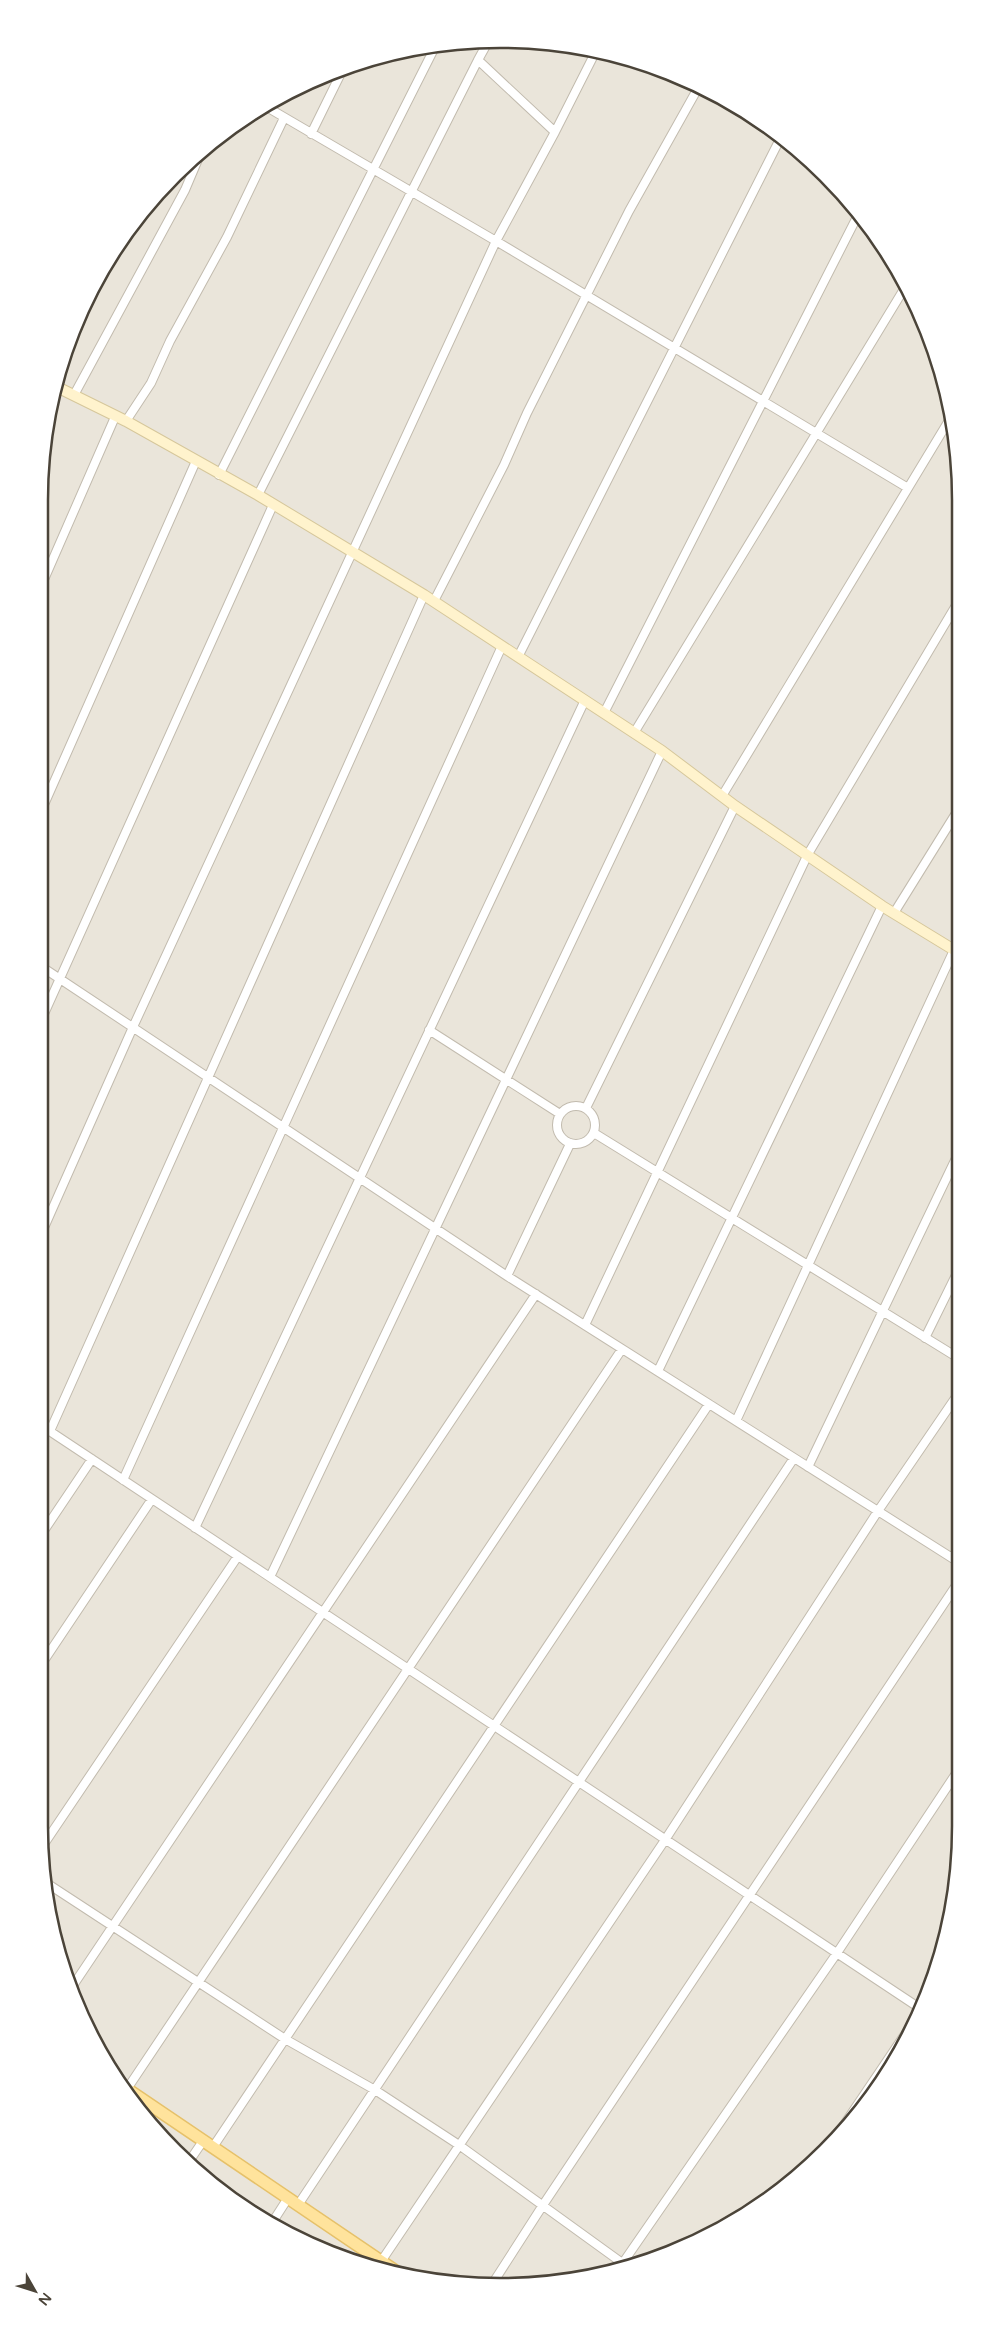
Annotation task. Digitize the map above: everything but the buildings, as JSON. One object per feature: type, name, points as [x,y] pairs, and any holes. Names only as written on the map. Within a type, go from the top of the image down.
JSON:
[{"type":"main road","points":[[62,389],[126,421],[219,475],[258,495],[434,601],[662,751],[735,806],[882,906],[952,949]]},
{"type":"main road","points":[[138,2096],[293,2202],[373,2260]]},
{"type":"street","points":[[258,495],[485,48]]},
{"type":"street","points":[[219,475],[432,53]]},
{"type":"street","points":[[48,1219],[133,1027],[496,241],[593,57]]},
{"type":"street","points":[[478,60],[555,132]]},
{"type":"street","points":[[311,134],[339,78]]},
{"type":"street","points":[[434,601],[504,465],[629,211],[696,92]]},
{"type":"street","points":[[271,110],[496,241],[908,488]]},
{"type":"street","points":[[126,421],[151,382],[170,341],[227,237],[284,118]]},
{"type":"street","points":[[518,657],[778,143]]},
{"type":"street","points":[[74,395],[185,190],[195,166]]},
{"type":"street","points":[[604,713],[856,221]]},
{"type":"street","points":[[634,733],[902,292]]},
{"type":"street","points":[[48,570],[115,417]]},
{"type":"street","points":[[722,796],[946,425]]},
{"type":"street","points":[[48,796],[196,461]]},
{"type":"street","points":[[48,1005],[273,505]]},
{"type":"street","points":[[424,595],[50,1431],[837,1953],[914,2007]]},
{"type":"street","points":[[585,1325],[808,854],[952,612]]},
{"type":"street","points":[[123,1480],[502,646]]},
{"type":"street","points":[[195,1528],[585,700]]},
{"type":"street","points":[[270,1577],[662,751]]},
{"type":"street","points":[[586,1108],[735,806]]},
{"type":"street","points":[[894,913],[952,820]]},
{"type":"street","points":[[658,1372],[882,906]]},
{"type":"street","points":[[736,1421],[952,960]]},
{"type":"street","points":[[48,971],[507,1276],[952,1558]]},
{"type":"street","points":[[429,1030],[560,1114]]},
{"type":"street","points":[[572,1106],[586,1108],[595,1119],[594,1133],[584,1143],[570,1144],[559,1135],[557,1128],[560,1114],[572,1106]]},
{"type":"street","points":[[594,1133],[952,1354]]},
{"type":"street","points":[[507,1276],[570,1144]]},
{"type":"street","points":[[808,1467],[952,1167]]},
{"type":"street","points":[[926,1338],[952,1284]]},
{"type":"street","points":[[76,1982],[536,1294]]},
{"type":"street","points":[[128,2082],[199,1981],[622,1349]]},
{"type":"street","points":[[380,2262],[665,1840],[878,1511],[952,1403]]},
{"type":"street","points":[[193,2158],[208,2144],[285,2039],[708,1404]]},
{"type":"street","points":[[276,2219],[293,2202],[375,2090],[794,1458]]},
{"type":"street","points":[[48,1525],[92,1459]]},
{"type":"street","points":[[48,1655],[152,1499]]},
{"type":"street","points":[[48,1838],[238,1556]]},
{"type":"street","points":[[495,2278],[952,1590]]},
{"type":"street","points":[[625,2260],[837,1953],[952,1780]]},
{"type":"street","points":[[51,1886],[114,1925],[285,2039],[375,2090],[459,2145],[619,2262]]},
{"type":"shaded area","points":[[470,48],[530,48],[559,51],[617,63],[645,72],[700,94],[726,108],[775,141],[820,180],[859,225],[892,274],[918,327],[937,383],[949,441],[952,470],[952,1856],[944,1914],[928,1971],[906,2026],[892,2052],[859,2101],[820,2146],[798,2166],[775,2185],[726,2218],[673,2244],[617,2263],[588,2270],[530,2278],[470,2278],[441,2275],[383,2263],[327,2244],[300,2232],[274,2218],[225,2185],[180,2146],[141,2101],[108,2052],[94,2026],[82,1999],[63,1943],[51,1885],[48,1856],[48,470],[56,412],[72,355],[94,300],[108,274],[141,225],[160,202],[180,180],[225,141],[274,108],[300,94],[327,82],[383,63],[441,51]]}]
